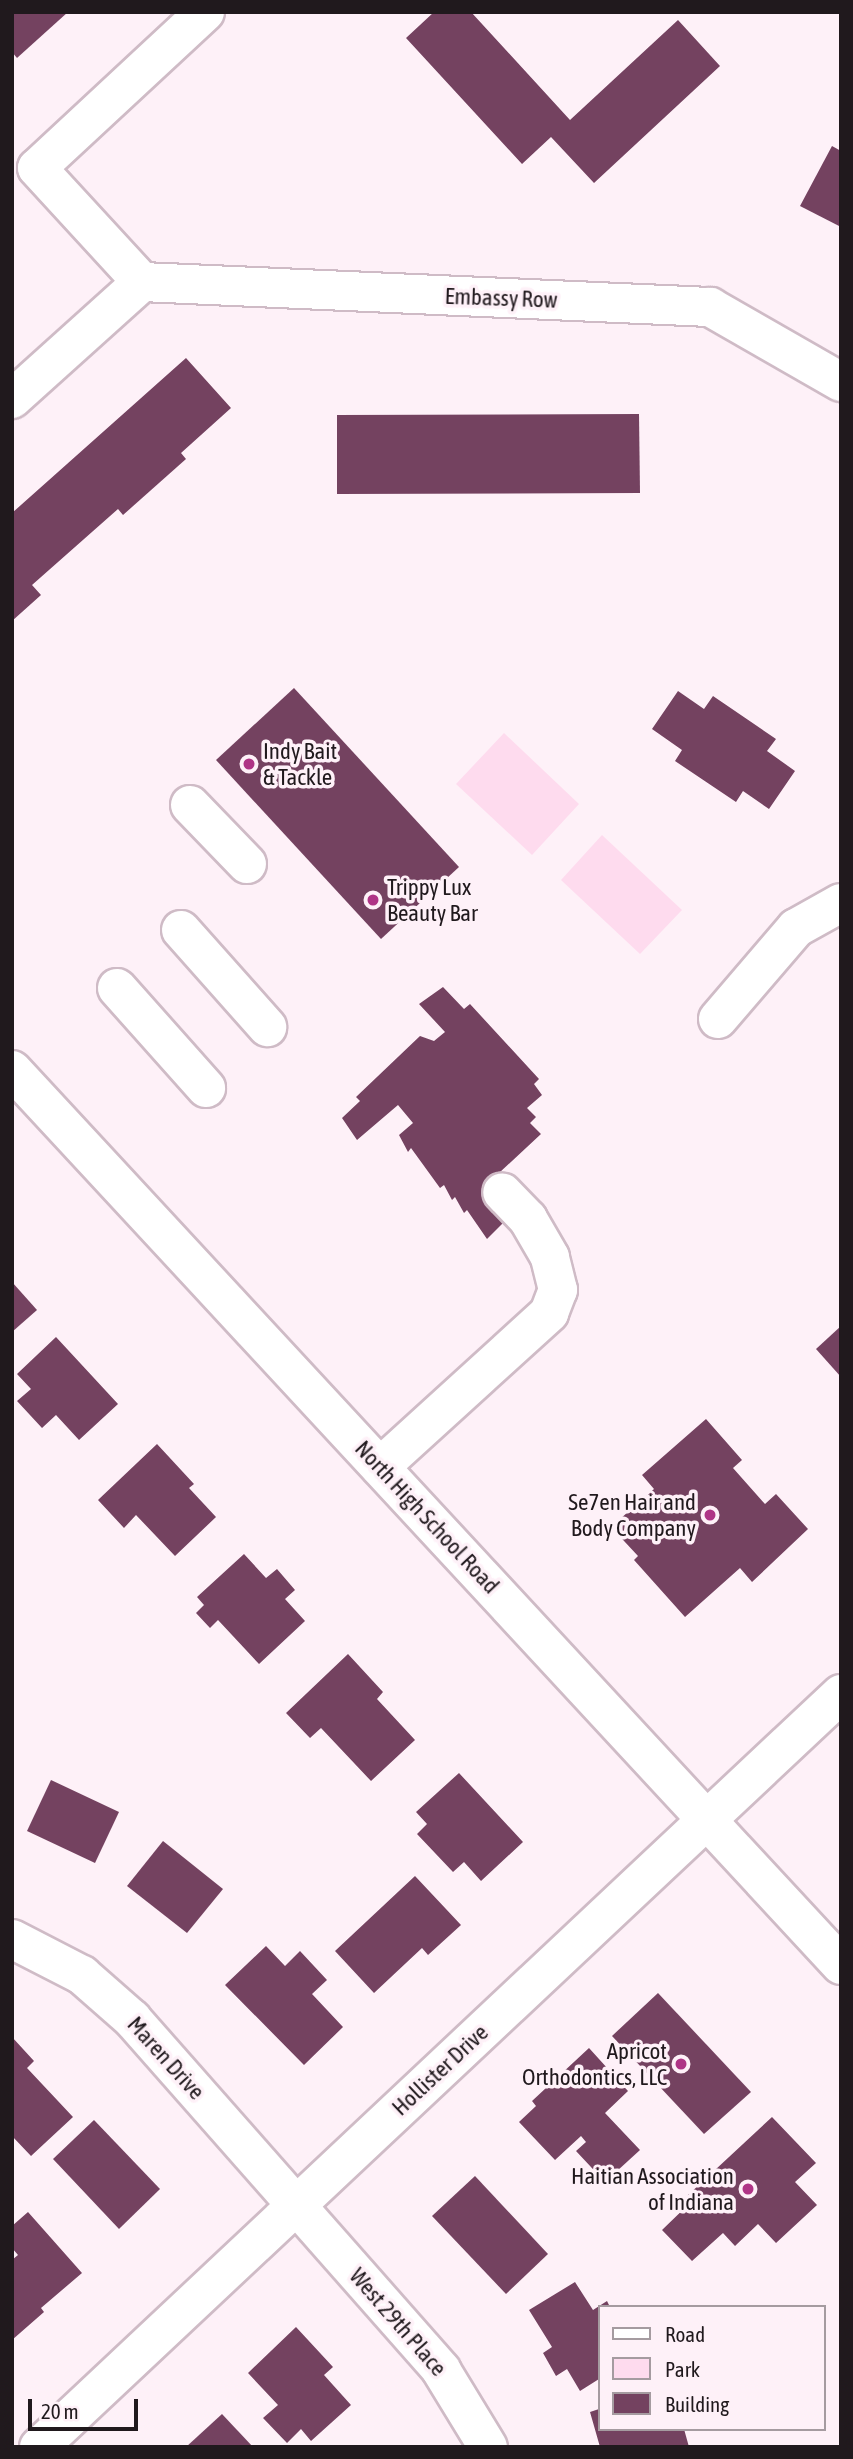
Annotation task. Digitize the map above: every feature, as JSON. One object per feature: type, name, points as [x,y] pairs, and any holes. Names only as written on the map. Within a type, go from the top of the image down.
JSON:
[{"type":"street","points":[[12,400],[142,282],[37,168],[205,12]]},
{"type":"street","name":"Embassy Row","points":[[142,282],[709,307],[841,382]]},
{"type":"street","points":[[190,804],[247,864]]},
{"type":"street","points":[[718,1019],[796,928],[841,903]]},
{"type":"street","points":[[180,930],[267,1027]]},
{"type":"street","points":[[117,988],[206,1088]]},
{"type":"street","name":"North High School Road","points":[[12,1070],[841,1965]]},
{"type":"street","points":[[380,1468],[549,1313],[558,1290],[550,1257],[528,1219],[502,1192]]},
{"type":"street","name":"Hollister Drive","points":[[40,2447],[841,1694]]},
{"type":"street","name":"Maren Drive","points":[[12,1939],[68,1965],[109,1995],[296,2206]]},
{"type":"street","name":"West 29th Place","points":[[296,2206],[441,2370],[488,2447]]},
{"type":"green space","points":[[504,733],[579,804],[532,855],[456,784]]},
{"type":"green space","points":[[602,835],[682,910],[640,954],[561,880]]},
{"type":"building","points":[[12,12],[68,12],[17,58],[12,52]]},
{"type":"building","points":[[434,12],[471,12],[570,120],[678,20],[720,66],[594,183],[551,137],[522,164],[406,38]]},
{"type":"building","points":[[832,146],[841,151],[841,227],[800,206]]},
{"type":"building","points":[[186,358],[231,408],[181,453],[186,459],[123,515],[118,509],[32,585],[41,595],[12,621],[12,513]]},
{"type":"building","points":[[639,414],[640,493],[337,494],[337,415]]},
{"type":"building","points":[[294,688],[459,867],[381,939],[216,760]]},
{"type":"building","points":[[678,691],[704,709],[713,696],[776,739],[767,751],[795,771],[769,809],[743,791],[736,802],[675,761],[682,750],[652,729]]},
{"type":"building","points":[[443,987],[464,1009],[470,1004],[539,1079],[534,1084],[542,1095],[527,1108],[536,1117],[530,1123],[541,1134],[485,1186],[505,1221],[487,1239],[467,1210],[464,1213],[455,1197],[452,1200],[444,1185],[440,1188],[411,1148],[408,1152],[399,1135],[413,1123],[398,1105],[357,1140],[342,1118],[360,1101],[356,1097],[420,1036],[434,1041],[445,1032],[419,1004]]},
{"type":"building","points":[[12,1282],[37,1310],[12,1332]]},
{"type":"building","points":[[841,1326],[841,1377],[816,1349]]},
{"type":"building","points":[[56,1337],[118,1404],[79,1440],[56,1415],[42,1428],[17,1401],[31,1389],[17,1374]]},
{"type":"building","name":"Se7en Hair and Body Company","points":[[706,1419],[742,1460],[733,1468],[765,1504],[776,1494],[808,1529],[752,1582],[740,1568],[685,1617],[634,1560],[638,1556],[611,1527],[654,1489],[642,1475]]},
{"type":"building","points":[[157,1444],[194,1484],[189,1488],[216,1517],[175,1556],[136,1515],[124,1528],[98,1500]]},
{"type":"building","points":[[244,1554],[266,1578],[277,1569],[295,1590],[285,1599],[305,1621],[259,1664],[218,1620],[210,1628],[196,1613],[204,1605],[197,1597]]},
{"type":"building","points":[[348,1654],[383,1692],[377,1699],[415,1740],[371,1781],[321,1728],[310,1738],[286,1713]]},
{"type":"building","points":[[459,1773],[523,1842],[481,1881],[464,1862],[453,1872],[417,1834],[427,1824],[416,1812]]},
{"type":"building","points":[[51,1780],[119,1812],[95,1863],[27,1831]]},
{"type":"building","points":[[163,1841],[223,1889],[187,1933],[127,1886]]},
{"type":"building","points":[[415,1876],[461,1925],[428,1955],[422,1948],[374,1993],[335,1951]]},
{"type":"building","points":[[266,1946],[285,1966],[300,1951],[327,1980],[312,1994],[343,2027],[304,2065],[225,1985]]},
{"type":"building","name":"Apricot Orthodontics, LLC","points":[[658,1993],[751,2092],[704,2134],[612,2036]]},
{"type":"building","points":[[12,2037],[34,2061],[27,2068],[73,2117],[31,2156],[12,2136]]},
{"type":"building","points":[[589,2048],[628,2091],[605,2113],[640,2150],[605,2182],[576,2151],[586,2142],[581,2136],[555,2160],[519,2122],[536,2106],[532,2101]]},
{"type":"building","name":"Haitian Association of Indiana","points":[[772,2117],[816,2163],[795,2182],[817,2205],[776,2243],[758,2224],[735,2246],[723,2233],[692,2261],[662,2230],[692,2201],[687,2196]]},
{"type":"building","points":[[94,2120],[160,2189],[119,2229],[53,2159]]},
{"type":"building","points":[[475,2176],[548,2254],[506,2294],[432,2216]]},
{"type":"building","points":[[28,2212],[82,2273],[41,2308],[44,2312],[12,2340],[12,2260],[18,2255],[12,2248],[12,2226]]},
{"type":"building","points":[[575,2282],[593,2310],[598,2307],[598,2380],[580,2391],[567,2369],[556,2376],[543,2353],[552,2347],[529,2310]]},
{"type":"building","points":[[296,2327],[333,2367],[324,2375],[351,2405],[311,2441],[301,2429],[287,2443],[263,2418],[278,2405],[248,2373]]},
{"type":"building","points":[[598,2409],[598,2431],[685,2431],[689,2447],[600,2447],[590,2412]]},
{"type":"building","points":[[222,2414],[253,2447],[186,2447]]},
{"type":"place","name":"Indy Bait & Tackle","points":[[249,764]]},
{"type":"place","name":"Trippy Lux Beauty Bar","points":[[373,900]]},
{"type":"place","name":"Se7en Hair and Body Company","points":[[710,1515]]},
{"type":"place","name":"Apricot Orthodontics, LLC","points":[[681,2064]]},
{"type":"place","name":"Haitian Association of Indiana","points":[[748,2189]]}]
